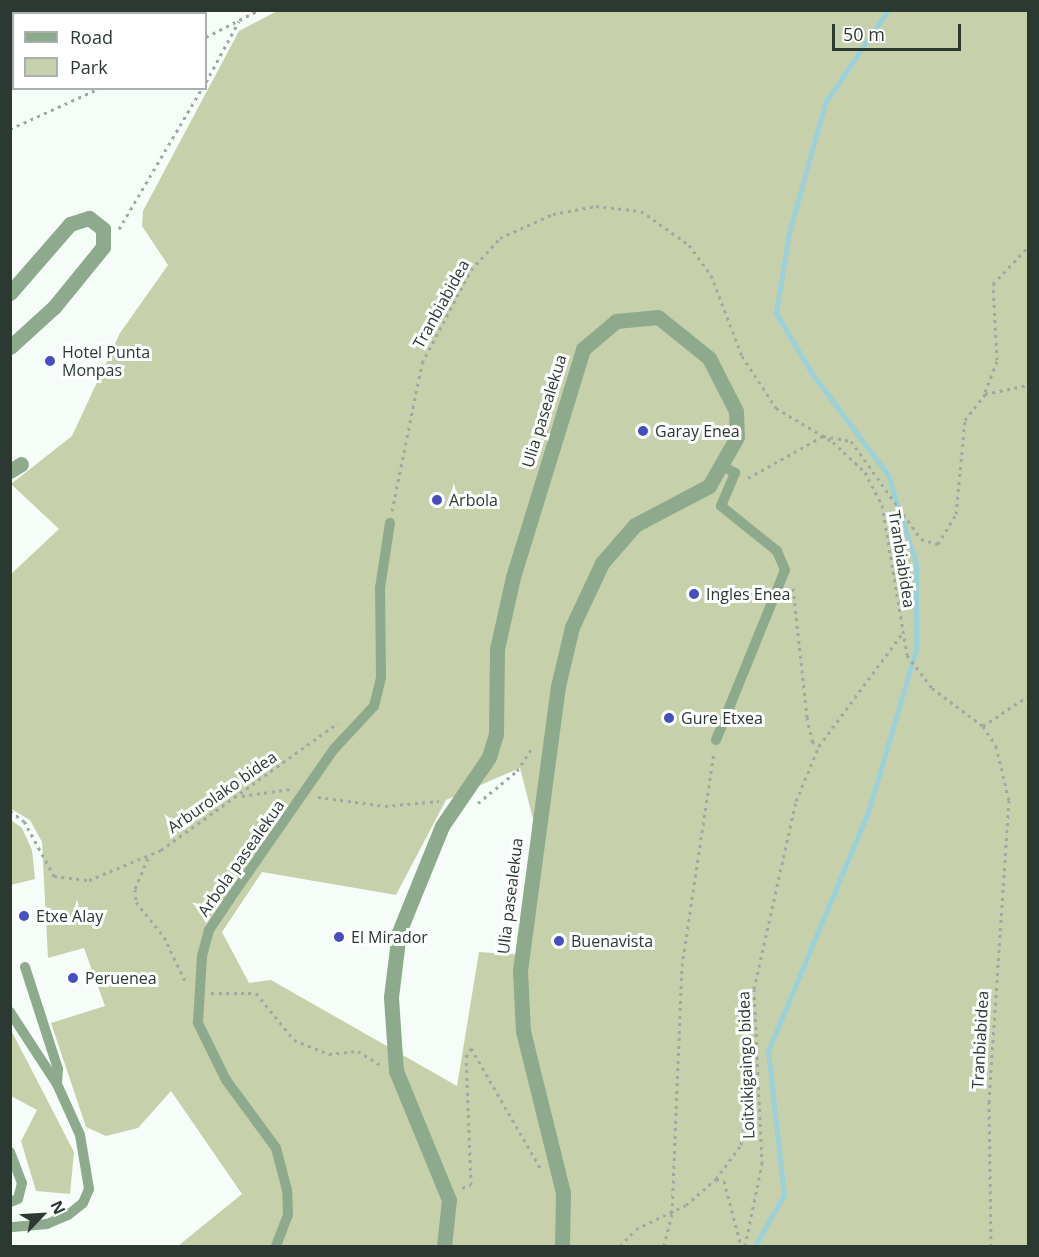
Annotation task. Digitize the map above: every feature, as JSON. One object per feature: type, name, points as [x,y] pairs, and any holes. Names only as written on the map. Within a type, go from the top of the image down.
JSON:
[{"type":"street","points":[[10,293],[70,224],[97,222],[103,229],[103,247],[54,307],[10,347]]},
{"type":"street","name":"Ulia pasealekua","points":[[444,1246],[449,1200],[396,1071],[391,997],[399,932],[442,826],[489,757],[496,734],[497,649],[511,587],[583,349],[616,321],[658,317],[677,328],[709,358],[736,411],[737,437],[730,470],[709,486],[635,525],[602,563],[581,600],[558,686],[519,970],[523,1031],[563,1193],[562,1246]]},
{"type":"lane","points":[[716,740],[784,570],[777,550],[721,506],[730,470]]},
{"type":"lane","name":"Arbola pasealekua","points":[[276,1246],[288,1214],[276,1148],[211,1054],[198,1023],[199,990],[209,930],[334,749],[374,706],[381,678],[380,588],[390,523]]},
{"type":"lane","points":[[26,968],[58,1069],[57,1084]]},
{"type":"lane","points":[[10,1012],[57,1084],[88,1158],[89,1189],[83,1203],[57,1220],[10,1227]]},
{"type":"lane","points":[[10,1152],[22,1183],[18,1199],[10,1202]]},
{"type":"path","points":[[207,37],[259,10]]},
{"type":"path","points":[[207,80],[239,21]]},
{"type":"path","points":[[10,129],[96,90]]},
{"type":"path","points":[[103,247],[132,215],[201,90]]},
{"type":"path","name":"Tranbiabidea","points":[[390,523],[422,363],[471,270],[500,238],[573,210],[641,212],[689,245],[711,275],[757,382],[776,408],[823,436],[866,472],[882,505],[907,655],[932,688],[983,726],[996,746],[1009,800],[989,1101],[991,1246]]},
{"type":"path","points":[[730,470],[757,475],[823,436],[851,441],[865,454],[921,539],[938,544],[956,514],[965,420],[985,394],[997,360],[993,284],[1029,247]]},
{"type":"path","points":[[985,394],[1029,385]]},
{"type":"path","points":[[784,570],[796,594],[807,717],[819,747]]},
{"type":"path","name":"Loitxikigaingo bidea","points":[[743,1246],[762,1164],[755,1052],[754,989],[771,897],[804,772],[819,747],[902,634]]},
{"type":"path","points":[[983,726],[1029,696]]},
{"type":"path","name":"Arburolako bidea","points":[[10,811],[24,821],[54,876],[89,880],[149,857],[238,797],[347,717]]},
{"type":"path","points":[[664,1246],[672,1213],[682,966],[716,740]]},
{"type":"path","points":[[499,786],[517,771]]},
{"type":"path","points":[[238,797],[295,790]]},
{"type":"path","points":[[323,799],[385,806],[442,801]]},
{"type":"path","points":[[149,857],[135,889],[138,907],[164,937],[181,978],[199,990],[256,993],[294,1040],[328,1054],[358,1051],[387,1072]]},
{"type":"path","points":[[439,1172],[461,1188],[471,1185],[466,1057],[471,1048],[526,1151],[549,1176]]},
{"type":"path","points":[[620,1246],[636,1229],[672,1213],[716,1179],[741,1145],[755,1052]]},
{"type":"path","name":"Loitxikigaingo bidea","points":[[716,1179],[724,1181],[743,1246]]},
{"type":"green space","points":[[279,10],[1028,11],[1028,1246],[178,1246],[242,1194],[171,1091],[138,1128],[106,1136],[86,1127],[51,1023],[105,1006],[84,948],[48,958],[42,842],[30,820],[11,809],[11,574],[59,529],[11,484],[72,436],[120,333],[168,265],[142,226],[143,211],[239,31]],"holes":[[[520,768],[533,819],[526,955],[479,952],[457,1086],[271,980],[249,983],[222,932],[262,872],[396,895],[446,800]]]},
{"type":"green space","points":[[11,820],[22,828],[32,850],[35,879],[11,885]]},
{"type":"green space","points":[[11,1030],[74,1152],[70,1194],[36,1191],[21,1141],[37,1110],[11,1096]]},
{"type":"water","points":[[11,10],[54,10],[12,12],[11,44]]},
{"type":"waterway","points":[[755,1246],[784,1195],[768,1051],[869,809],[916,649],[916,563],[888,475],[811,372],[776,313],[789,233],[825,103],[888,10]]},
{"type":"place","name":"Hotel Punta Monpas","points":[[50,361]]},
{"type":"place","name":"Garay Enea","points":[[643,431]]},
{"type":"place","name":"Arbola","points":[[437,500]]},
{"type":"place","name":"Ingles Enea","points":[[694,594]]},
{"type":"place","name":"Gure Etxea","points":[[669,718]]},
{"type":"place","name":"Etxe Alay","points":[[24,916]]},
{"type":"place","name":"El Mirador","points":[[339,937]]},
{"type":"place","name":"Buenavista","points":[[559,941]]},
{"type":"place","name":"Peruenea","points":[[73,978]]}]
